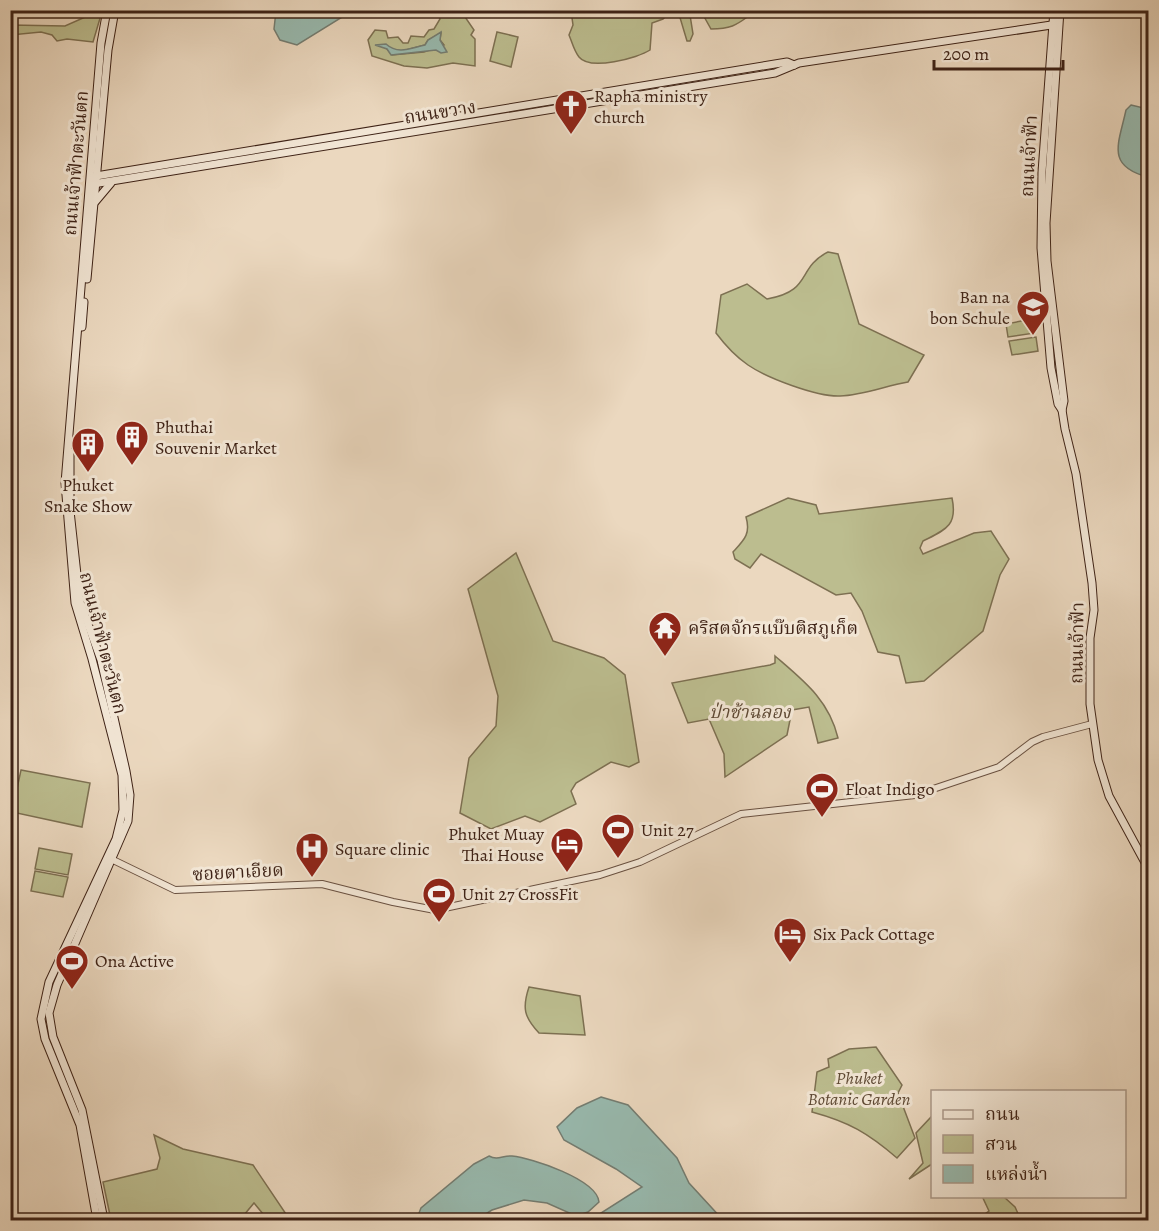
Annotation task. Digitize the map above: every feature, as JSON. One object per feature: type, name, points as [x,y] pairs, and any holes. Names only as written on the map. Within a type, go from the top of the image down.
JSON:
[{"type":"main road","name":"ถนนเจ้าฟ้าตะวันตก","points":[[104,1221],[82,1110],[53,1037],[49,1013],[57,985],[110,858],[123,810],[122,776],[92,658],[75,603],[64,483],[93,180],[100,44],[106,10]]},
{"type":"main road","name":"ถนนเจ้าฟ้าตะวันตก","points":[[97,1221],[80,1125],[45,1039],[41,1019],[49,982],[128,821],[130,795],[101,660],[80,602],[70,511],[70,444],[94,203],[93,180],[99,163],[108,50],[115,10]]},
{"type":"main road","name":"ถนนเจ้าฟ้า","points":[[1054,10],[1046,223],[1053,321],[1064,401],[1062,410],[1076,474],[1092,585],[1094,610],[1090,638],[1092,724],[1098,760],[1109,796],[1149,868]]},
{"type":"main road","name":"ถนนเจ้าฟ้า","points":[[1055,25],[1060,10]]},
{"type":"main road","name":"ถนนขวาง","points":[[93,180],[705,80],[775,73],[794,65],[1055,25]]},
{"type":"main road","points":[[94,203],[114,178],[99,163]]},
{"type":"street","name":"ซอยตาเอียด","points":[[110,858],[175,890],[322,884],[435,910],[600,874],[640,862],[741,814],[915,795],[999,767],[1032,742],[1043,737],[1092,724]]},
{"type":"green space","points":[[571,10],[671,11],[663,19],[652,23],[650,50],[614,62],[593,63],[579,57],[574,49],[569,35],[573,25]]},
{"type":"green space","points":[[678,10],[756,11],[736,25],[719,29],[711,29],[702,13],[690,15],[693,34],[690,41],[687,41]]},
{"type":"green space","points":[[461,11],[474,30],[471,35],[475,39],[475,66],[453,63],[427,68],[404,66],[372,56],[368,40],[375,30],[386,31],[388,38],[398,37],[403,43],[408,43],[411,36],[424,37],[429,30],[434,29],[440,19],[437,13]],"holes":[[[441,33],[440,40],[444,45],[424,52],[392,55],[387,49],[402,51],[425,45],[428,40]]]},
{"type":"green space","points":[[92,14],[101,15],[93,42],[67,39],[57,41],[52,35],[41,32],[11,35],[11,25],[65,26]]},
{"type":"green space","points":[[497,32],[518,37],[511,67],[490,61]]},
{"type":"green space","points":[[828,252],[838,254],[859,324],[924,355],[908,382],[849,395],[819,393],[792,386],[756,370],[735,354],[716,333],[721,295],[747,284],[767,299],[782,295],[798,285],[811,265]]},
{"type":"green space","points":[[1032,319],[1035,333],[1008,337],[1006,324]]},
{"type":"green space","points":[[1036,337],[1038,351],[1012,355],[1009,341]]},
{"type":"green space","points":[[788,498],[816,505],[819,514],[952,498],[953,515],[948,526],[923,541],[920,548],[923,554],[974,533],[991,531],[1009,559],[1000,575],[983,631],[924,681],[906,683],[899,656],[878,652],[862,611],[851,593],[836,595],[761,554],[750,568],[735,559],[733,552],[747,532],[746,517]]},
{"type":"green space","points":[[516,553],[553,641],[604,658],[625,675],[639,762],[629,767],[611,762],[576,783],[571,791],[576,804],[540,822],[525,816],[491,829],[460,813],[469,758],[496,726],[498,696],[468,589]]},
{"type":"green space","name":"ป่าช้าฉลอง","points":[[775,656],[822,702],[838,738],[818,743],[809,707],[792,710],[787,735],[725,777],[724,754],[709,719],[688,723],[672,683],[770,665],[775,663]]},
{"type":"green space","points":[[21,770],[90,783],[82,827],[12,812]]},
{"type":"green space","points":[[39,848],[72,854],[68,875],[35,869]]},
{"type":"green space","points":[[35,871],[68,877],[63,897],[31,891]]},
{"type":"green space","points":[[529,987],[580,996],[585,1035],[539,1033],[527,1017],[525,1007]]},
{"type":"green space","name":"Phuket Botanic Garden","points":[[876,1047],[902,1085],[898,1093],[915,1138],[897,1158],[858,1129],[812,1112],[817,1072],[829,1067],[828,1059],[849,1049]]},
{"type":"green space","points":[[931,1117],[931,1165],[909,1179],[923,1163],[916,1133]]},
{"type":"green space","points":[[154,1135],[183,1149],[253,1165],[290,1220],[268,1220],[254,1203],[244,1215],[245,1220],[111,1220],[103,1182],[157,1169],[160,1158]]},
{"type":"green space","points":[[983,1198],[1005,1198],[1015,1207],[1021,1220],[976,1220],[989,1211]]},
{"type":"water","points":[[276,10],[352,11],[297,45],[280,40],[274,29]]},
{"type":"water","points":[[441,32],[440,40],[447,52],[441,53],[436,50],[391,55],[387,49],[375,45],[386,44],[395,49],[410,49],[425,45],[428,40]]},
{"type":"water","points":[[1131,105],[1148,109],[1148,177],[1125,167],[1118,152],[1126,110]]},
{"type":"water","points":[[601,1097],[628,1105],[677,1158],[689,1183],[723,1220],[590,1220],[642,1187],[616,1169],[564,1140],[557,1127],[577,1108]]},
{"type":"water","points":[[489,1156],[521,1158],[562,1171],[587,1185],[599,1202],[588,1212],[576,1216],[547,1203],[524,1200],[492,1210],[476,1220],[425,1220],[419,1213],[421,1208],[474,1164]]},
{"type":"place","name":"Rapha ministry church","points":[[571,135]]},
{"type":"place","name":"Ban na bon Schule","points":[[1033,336]]},
{"type":"place","name":"Phuthai Souvenir Market","points":[[132,466]]},
{"type":"place","name":"Phuket Snake Show","points":[[88,473]]},
{"type":"place","name":"คริสตจักรแบ๊บติสภูเก็ต","points":[[665,657]]},
{"type":"place","name":"Float Indigo","points":[[822,818]]},
{"type":"place","name":"Unit 27","points":[[618,859]]},
{"type":"place","name":"Phuket Muay Thai House","points":[[567,873]]},
{"type":"place","name":"Square clinic","points":[[312,878]]},
{"type":"place","name":"Unit 27 CrossFit","points":[[439,923]]},
{"type":"place","name":"Six Pack Cottage","points":[[790,963]]},
{"type":"place","name":"Ona Active","points":[[72,990]]}]
